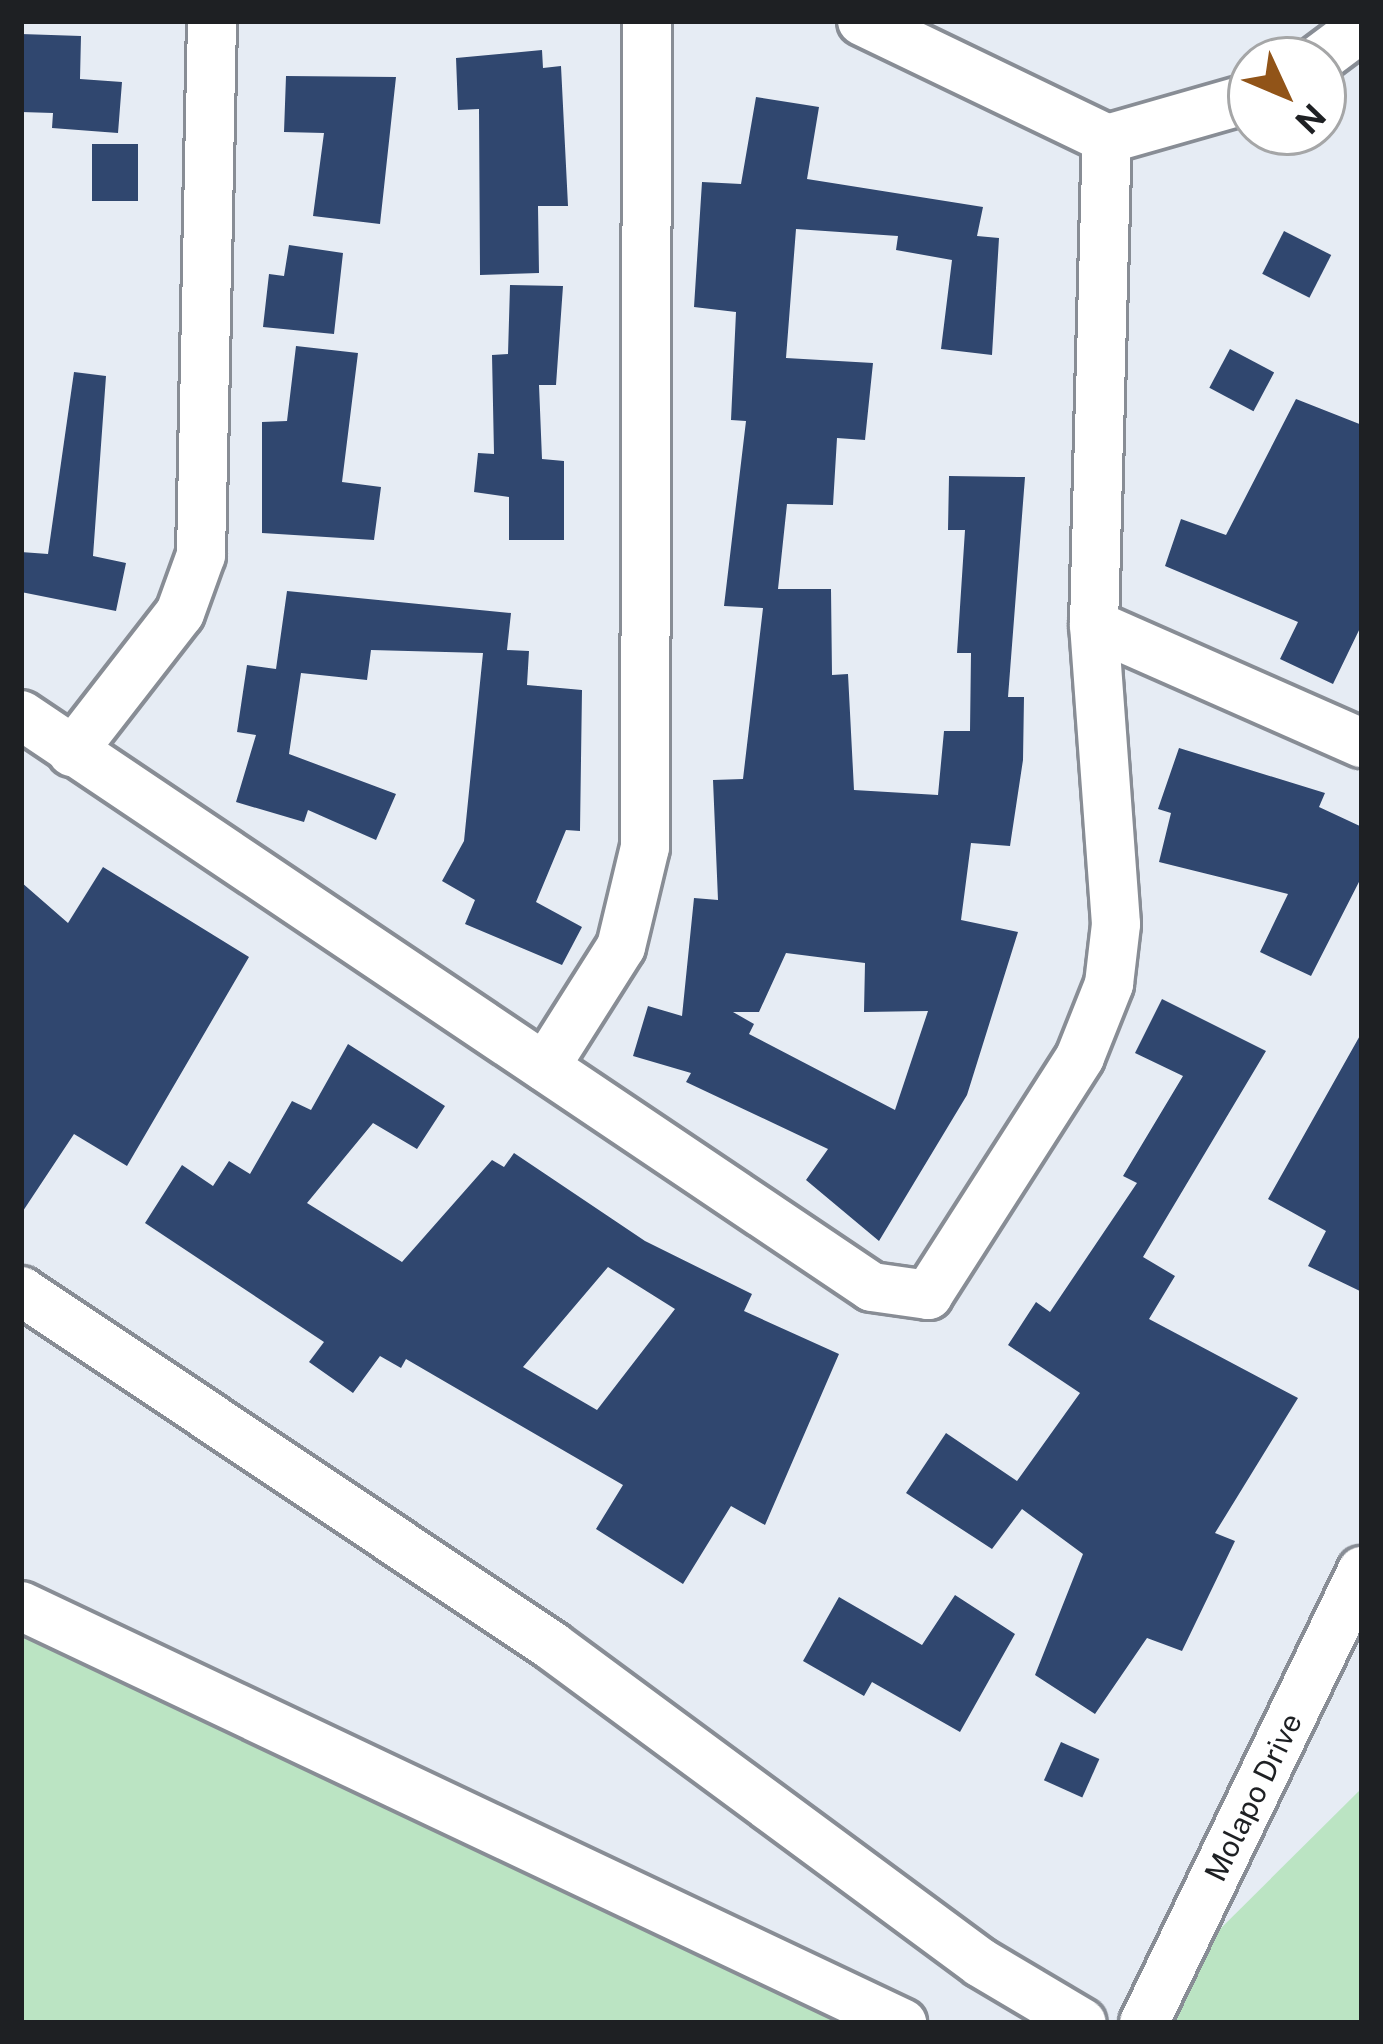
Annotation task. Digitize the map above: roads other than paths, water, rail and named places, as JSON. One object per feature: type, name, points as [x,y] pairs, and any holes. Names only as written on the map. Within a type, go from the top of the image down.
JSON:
[{"type":"street","points":[[72,752],[181,614],[201,555],[212,21]]},
{"type":"street","points":[[545,1067],[620,947],[645,848],[647,21]]},
{"type":"street","points":[[862,21],[1107,139],[1227,105]]},
{"type":"street","points":[[21,715],[872,1287],[912,1298],[940,1286],[1080,1057],[1109,984],[1116,924],[1094,625],[1107,139]]},
{"type":"street","points":[[1094,625],[1362,743]]},
{"type":"street","points":[[21,1291],[552,1646],[981,1963],[1082,2023]]},
{"type":"street","name":"Molapo Drive","points":[[1144,2023],[1362,1571]]},
{"type":"street","points":[[21,1606],[902,2023]]}]
